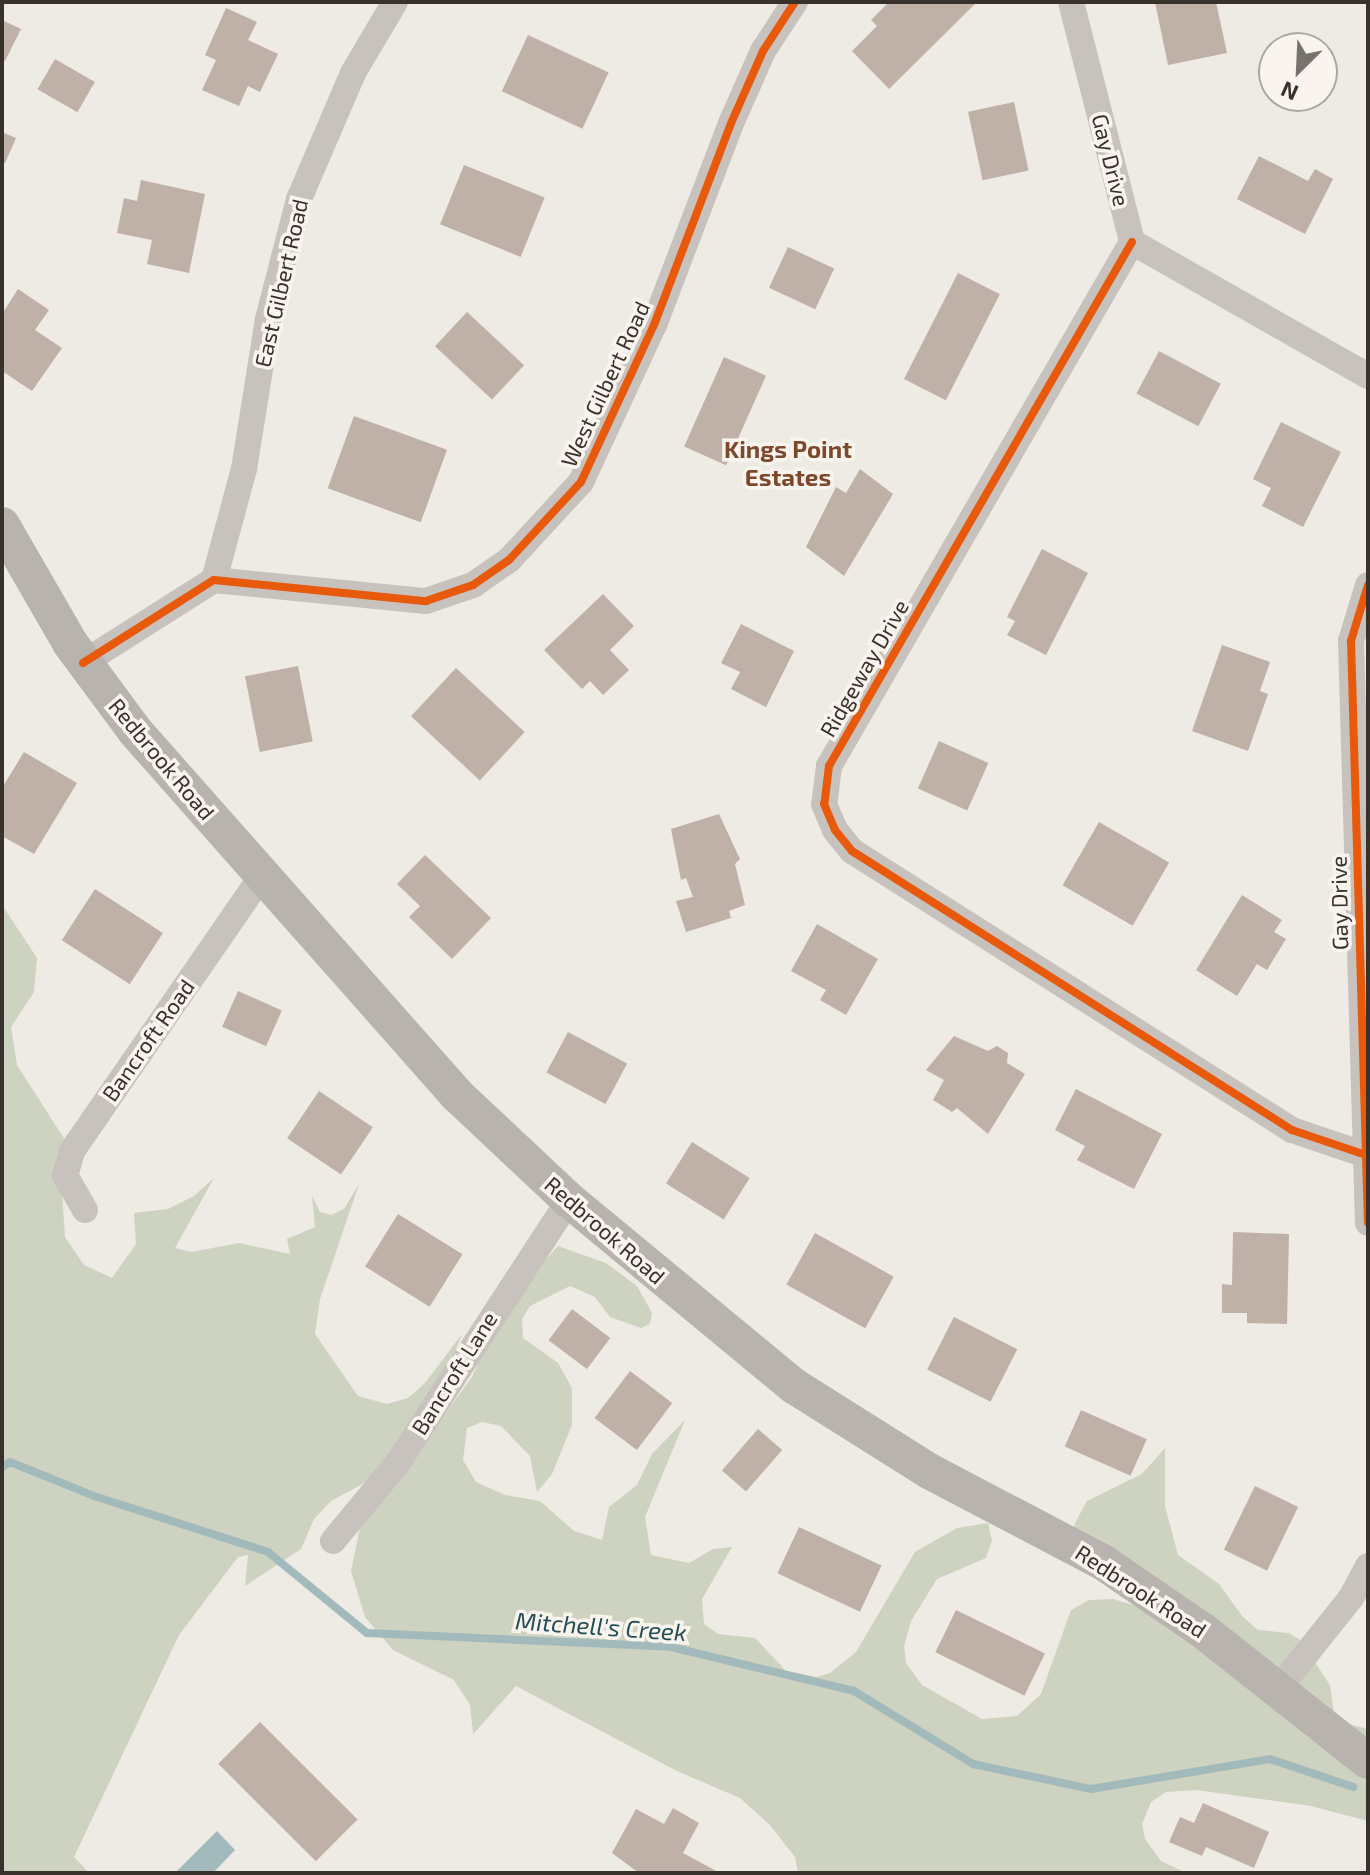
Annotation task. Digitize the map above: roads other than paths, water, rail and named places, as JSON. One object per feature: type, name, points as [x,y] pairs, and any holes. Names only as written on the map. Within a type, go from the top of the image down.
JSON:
[{"type":"main road","name":"Redbrook Road","points":[[2,525],[83,663],[262,876],[457,1095],[569,1200],[794,1386],[929,1471],[1104,1563],[1278,1689],[1368,1761]]},
{"type":"street","name":"East Gilbert Road","points":[[214,580],[244,469],[268,319],[299,199],[353,73],[395,2]]},
{"type":"street","name":"West Gilbert Road","points":[[214,580],[426,601],[473,585],[544,527],[581,482],[606,431],[654,325],[732,121],[763,51],[795,2]]},
{"type":"street","name":"Gay Drive","points":[[1071,2],[1132,242]]},
{"type":"street","points":[[1132,242],[1368,376]]},
{"type":"street","name":"Ridgeway Drive","points":[[1132,242],[829,766],[824,804],[835,830],[865,859],[1292,1130],[1363,1154]]},
{"type":"street","points":[[83,663],[214,580]]},
{"type":"street","name":"Gay Drive","points":[[1368,585],[1351,641],[1363,1154],[1368,1223]]},
{"type":"street","name":"Bancroft Road","points":[[85,1210],[65,1176],[72,1151],[262,876]]},
{"type":"street","name":"Bancroft Lane","points":[[333,1541],[397,1464],[569,1200]]},
{"type":"street","points":[[1278,1689],[1351,1598],[1368,1566]]},
{"type":"water","points":[[217,1831],[235,1850],[213,1873],[175,1873]]},
{"type":"waterway","name":"Mitchell's Creek","points":[[2,1467],[10,1462],[94,1496],[268,1552],[367,1633],[671,1647],[854,1691],[973,1764],[1091,1789],[1270,1759],[1353,1787]]},
{"type":"district","name":"Kings Point Estates","points":[[788,463]]}]
